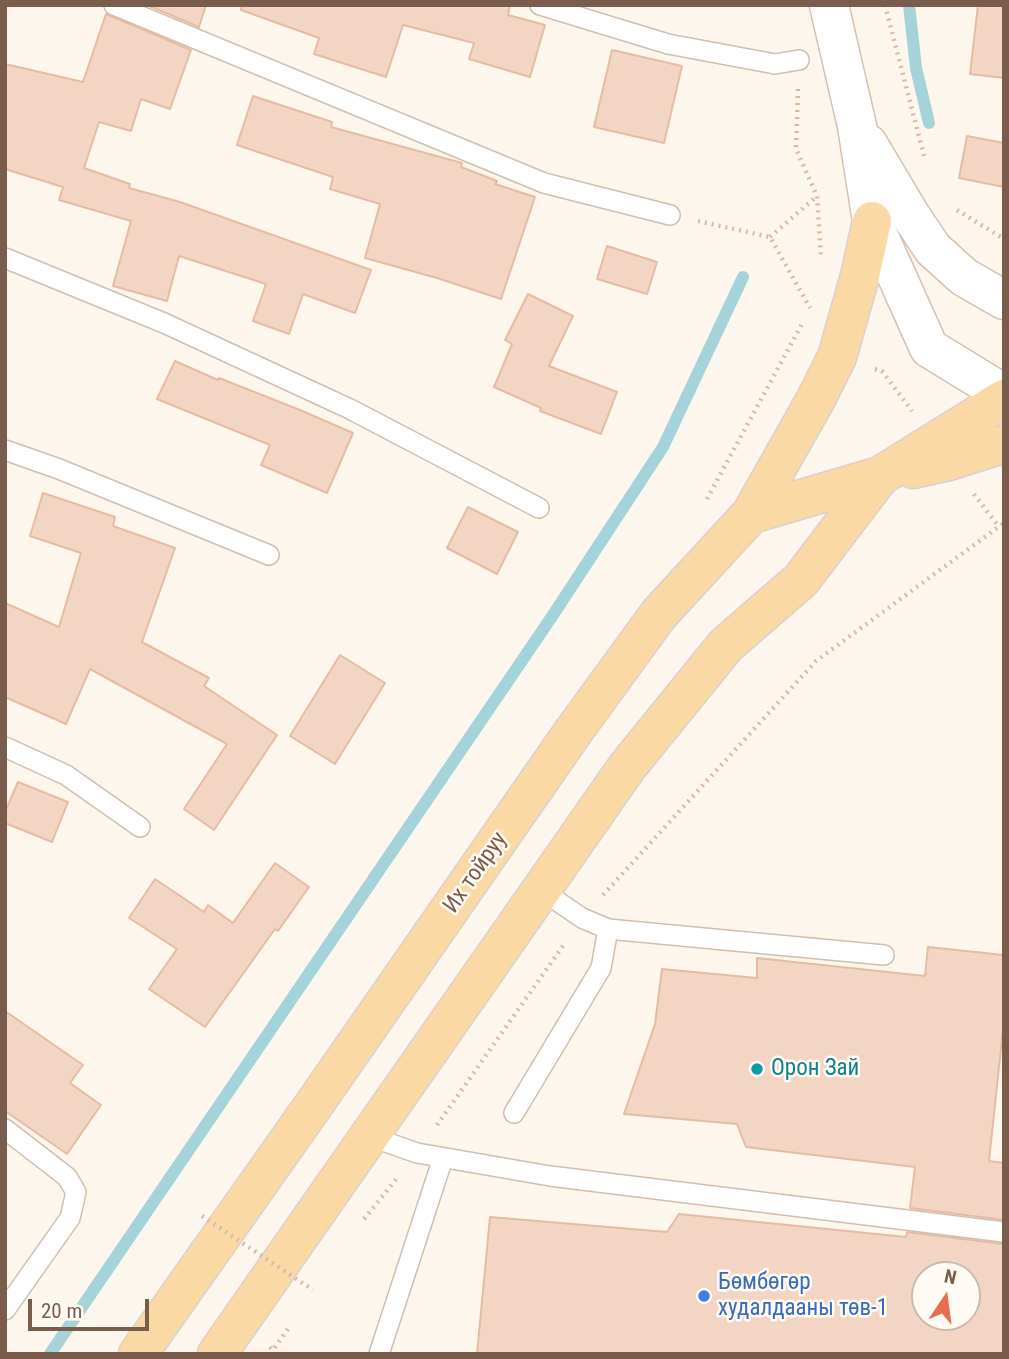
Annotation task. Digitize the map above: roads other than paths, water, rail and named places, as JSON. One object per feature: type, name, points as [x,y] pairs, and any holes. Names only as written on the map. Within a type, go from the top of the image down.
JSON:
[{"type":"main road","points":[[217,1354],[627,767],[726,645],[801,580],[880,476],[1004,396],[929,348],[872,221],[857,126],[829,5]]},
{"type":"main road","points":[[857,126],[933,249],[964,277],[1004,300]]},
{"type":"main road","name":"Их тойруу","points":[[138,1354],[573,732],[659,614],[751,514],[837,357],[872,221]]},
{"type":"main road","points":[[751,514],[880,476],[1004,446]]},
{"type":"lane","points":[[114,5],[544,183],[670,215]]},
{"type":"lane","points":[[540,5],[668,44],[775,64],[799,60]]},
{"type":"lane","points":[[5,258],[164,323],[338,404],[539,508]]},
{"type":"lane","points":[[5,450],[59,469],[269,555]]},
{"type":"lane","points":[[5,747],[66,775],[140,827]]},
{"type":"lane","points":[[541,890],[582,918],[608,929],[884,955]]},
{"type":"lane","points":[[514,1113],[601,968],[608,929]]},
{"type":"lane","points":[[5,1129],[67,1177],[76,1192],[70,1218],[5,1310]]},
{"type":"lane","points":[[369,1136],[417,1153],[550,1176],[1004,1232]]},
{"type":"lane","points":[[379,1354],[443,1158]]},
{"type":"waterway","points":[[909,5],[916,68],[929,123]]},
{"type":"waterway","points":[[50,1354],[553,615],[663,447],[743,277]]},
{"type":"place","name":"Орон Зай","points":[[757,1069]]},
{"type":"place","name":"Бөмбөгөр худалдааны төв-1","points":[[704,1296]]}]
